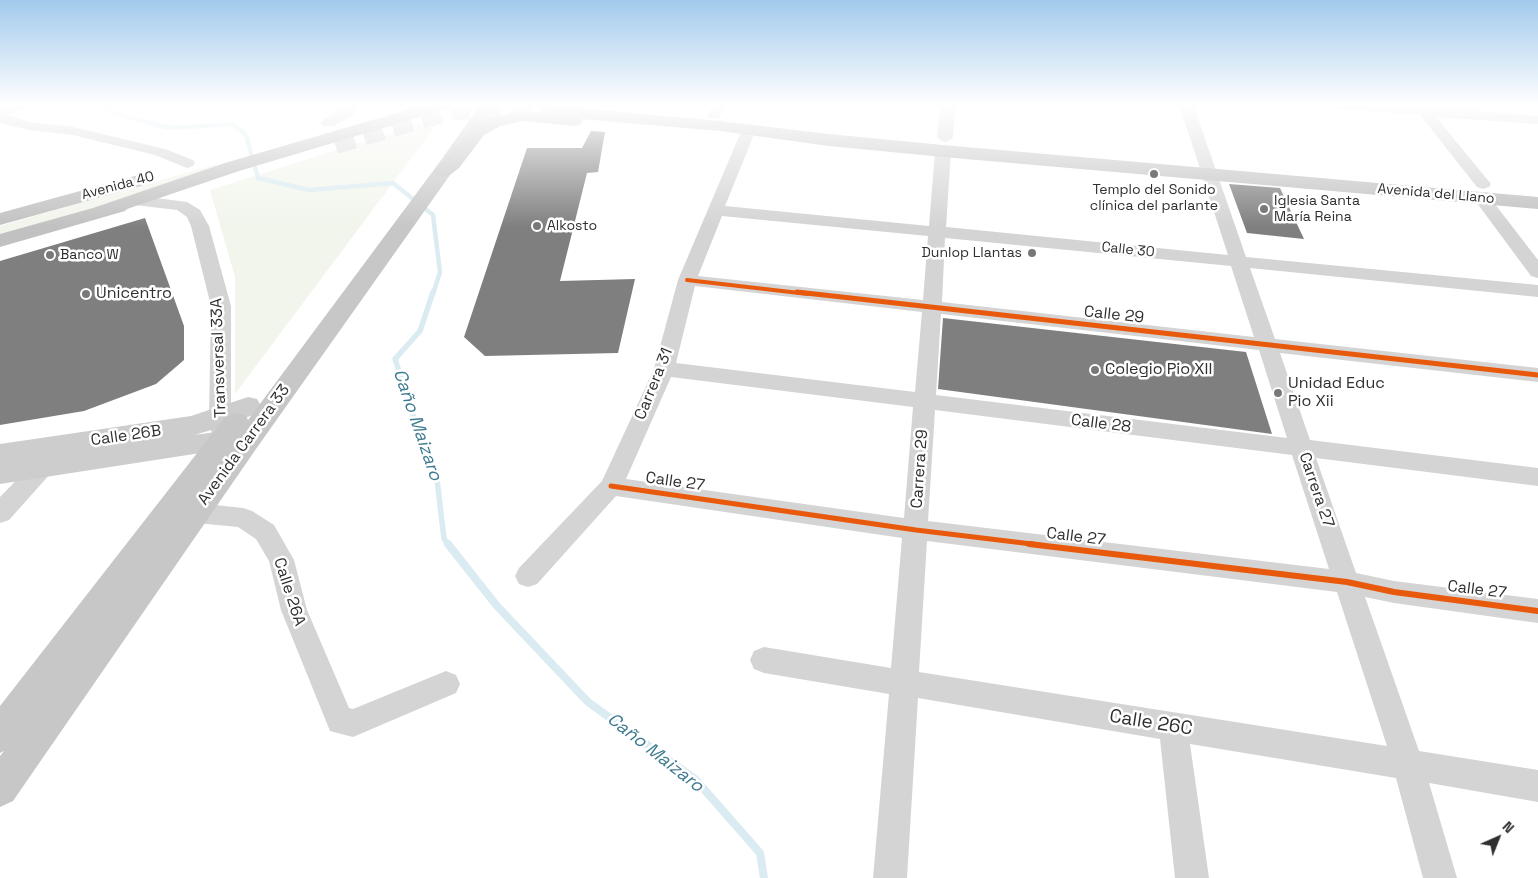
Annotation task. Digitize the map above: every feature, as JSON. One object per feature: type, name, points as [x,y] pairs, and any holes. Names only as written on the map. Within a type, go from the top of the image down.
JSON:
[{"type":"highway","name":"Avenida 40","points":[[271,151],[289,145]]},
{"type":"highway","name":"Avenida 40","points":[[0,240],[98,202],[293,145]]},
{"type":"highway","points":[[443,171],[452,164],[466,145]]},
{"type":"highway","name":"Avenida del Llano","points":[[956,145],[1206,165],[1483,191],[1538,203]]},
{"type":"highway","name":"Avenida 40","points":[[0,219],[98,202],[141,200],[240,160]]},
{"type":"highway","points":[[98,202],[187,163],[240,160]]},
{"type":"highway","name":"Avenida del Llano","points":[[1483,191],[1538,189]]},
{"type":"main road","name":"Avenida Carrera 33","points":[[0,788],[196,513],[415,198],[427,172],[444,145]]},
{"type":"main road","name":"Avenida Carrera 33","points":[[0,735],[222,430],[248,406],[415,198],[443,171],[461,145]]},
{"type":"street","points":[[131,145],[160,152],[187,163]]},
{"type":"street","name":"Carrera 31","points":[[528,576],[611,486],[664,369],[688,280],[742,145]]},
{"type":"street","name":"Carrera 29","points":[[890,878],[944,145]]},
{"type":"street","name":"Carrera 27","points":[[1199,145],[1408,765],[1440,878]]},
{"type":"street","points":[[1449,145],[1538,272]]},
{"type":"street","name":"Transversal 33A","points":[[141,200],[181,206],[194,214],[200,226],[220,306],[222,430]]},
{"type":"street","name":"Calle 30","points":[[717,210],[1538,291]]},
{"type":"street","name":"Calle 29","points":[[688,280],[1538,375]]},
{"type":"street","name":"Calle 28","points":[[664,369],[1538,477]]},
{"type":"street","name":"Calle 26B","points":[[0,454],[190,426],[222,430]]},
{"type":"street","name":"Calle 26B","points":[[0,473],[43,467],[222,430]]},
{"type":"street","points":[[0,513],[43,467],[86,441]]},
{"type":"street","name":"Calle 27","points":[[611,486],[916,530],[1347,582],[1394,592],[1538,611]]},
{"type":"street","name":"Calle 26A","points":[[196,513],[243,518],[265,532],[281,560],[294,610],[340,721],[353,723],[446,684]]},
{"type":"street","name":"Calle 26C","points":[[764,660],[1538,786]]},
{"type":"street","points":[[1173,727],[1192,878]]},
{"type":"shaded area","points":[[353,145],[421,145],[235,394],[235,277],[210,190]]},
{"type":"shaded area","points":[[217,164],[124,200],[0,237],[0,226]]},
{"type":"building","name":"Alkosto","points":[[584,145],[603,145],[598,172],[587,173],[560,281],[635,279],[618,353],[485,356],[464,337],[527,148],[582,148]]},
{"type":"building","name":"Iglesia Santa María Reina","points":[[1229,184],[1280,188],[1304,239],[1247,233]]},
{"type":"building","name":"Unicentro","points":[[145,218],[184,326],[184,360],[156,384],[84,411],[0,425],[0,261]]},
{"type":"building","name":"Colegio Pio XII","points":[[943,318],[1246,352],[1272,434],[938,389]]},
{"type":"waterway","name":"Caño Maizaro","points":[[249,145],[258,178],[309,190],[393,183],[433,215],[440,272],[433,294]]},
{"type":"waterway","name":"Caño Maizaro","points":[[433,292],[420,331],[395,359],[415,421],[436,471],[444,539],[449,545]]},
{"type":"waterway","name":"Caño Maizaro","points":[[448,544],[497,606],[588,702],[695,779],[760,853],[764,878]]},
{"type":"cycle path","points":[[687,280],[1538,375]]},
{"type":"cycle path","points":[[611,486],[916,530],[1347,582],[1394,592],[1538,611]]},
{"type":"place","name":"Templo del Sonido clínica del parlante","points":[[1154,174]]},
{"type":"place","name":"Iglesia Santa María Reina","points":[[1264,209]]},
{"type":"place","name":"Alkosto","points":[[537,226]]},
{"type":"place","name":"Dunlop Llantas","points":[[1032,253]]},
{"type":"place","name":"Banco W","points":[[50,255]]},
{"type":"place","name":"Unicentro","points":[[86,294]]},
{"type":"place","name":"Colegio Pio XII","points":[[1095,370]]},
{"type":"place","name":"Unidad Educ Pio Xii","points":[[1278,393]]}]
